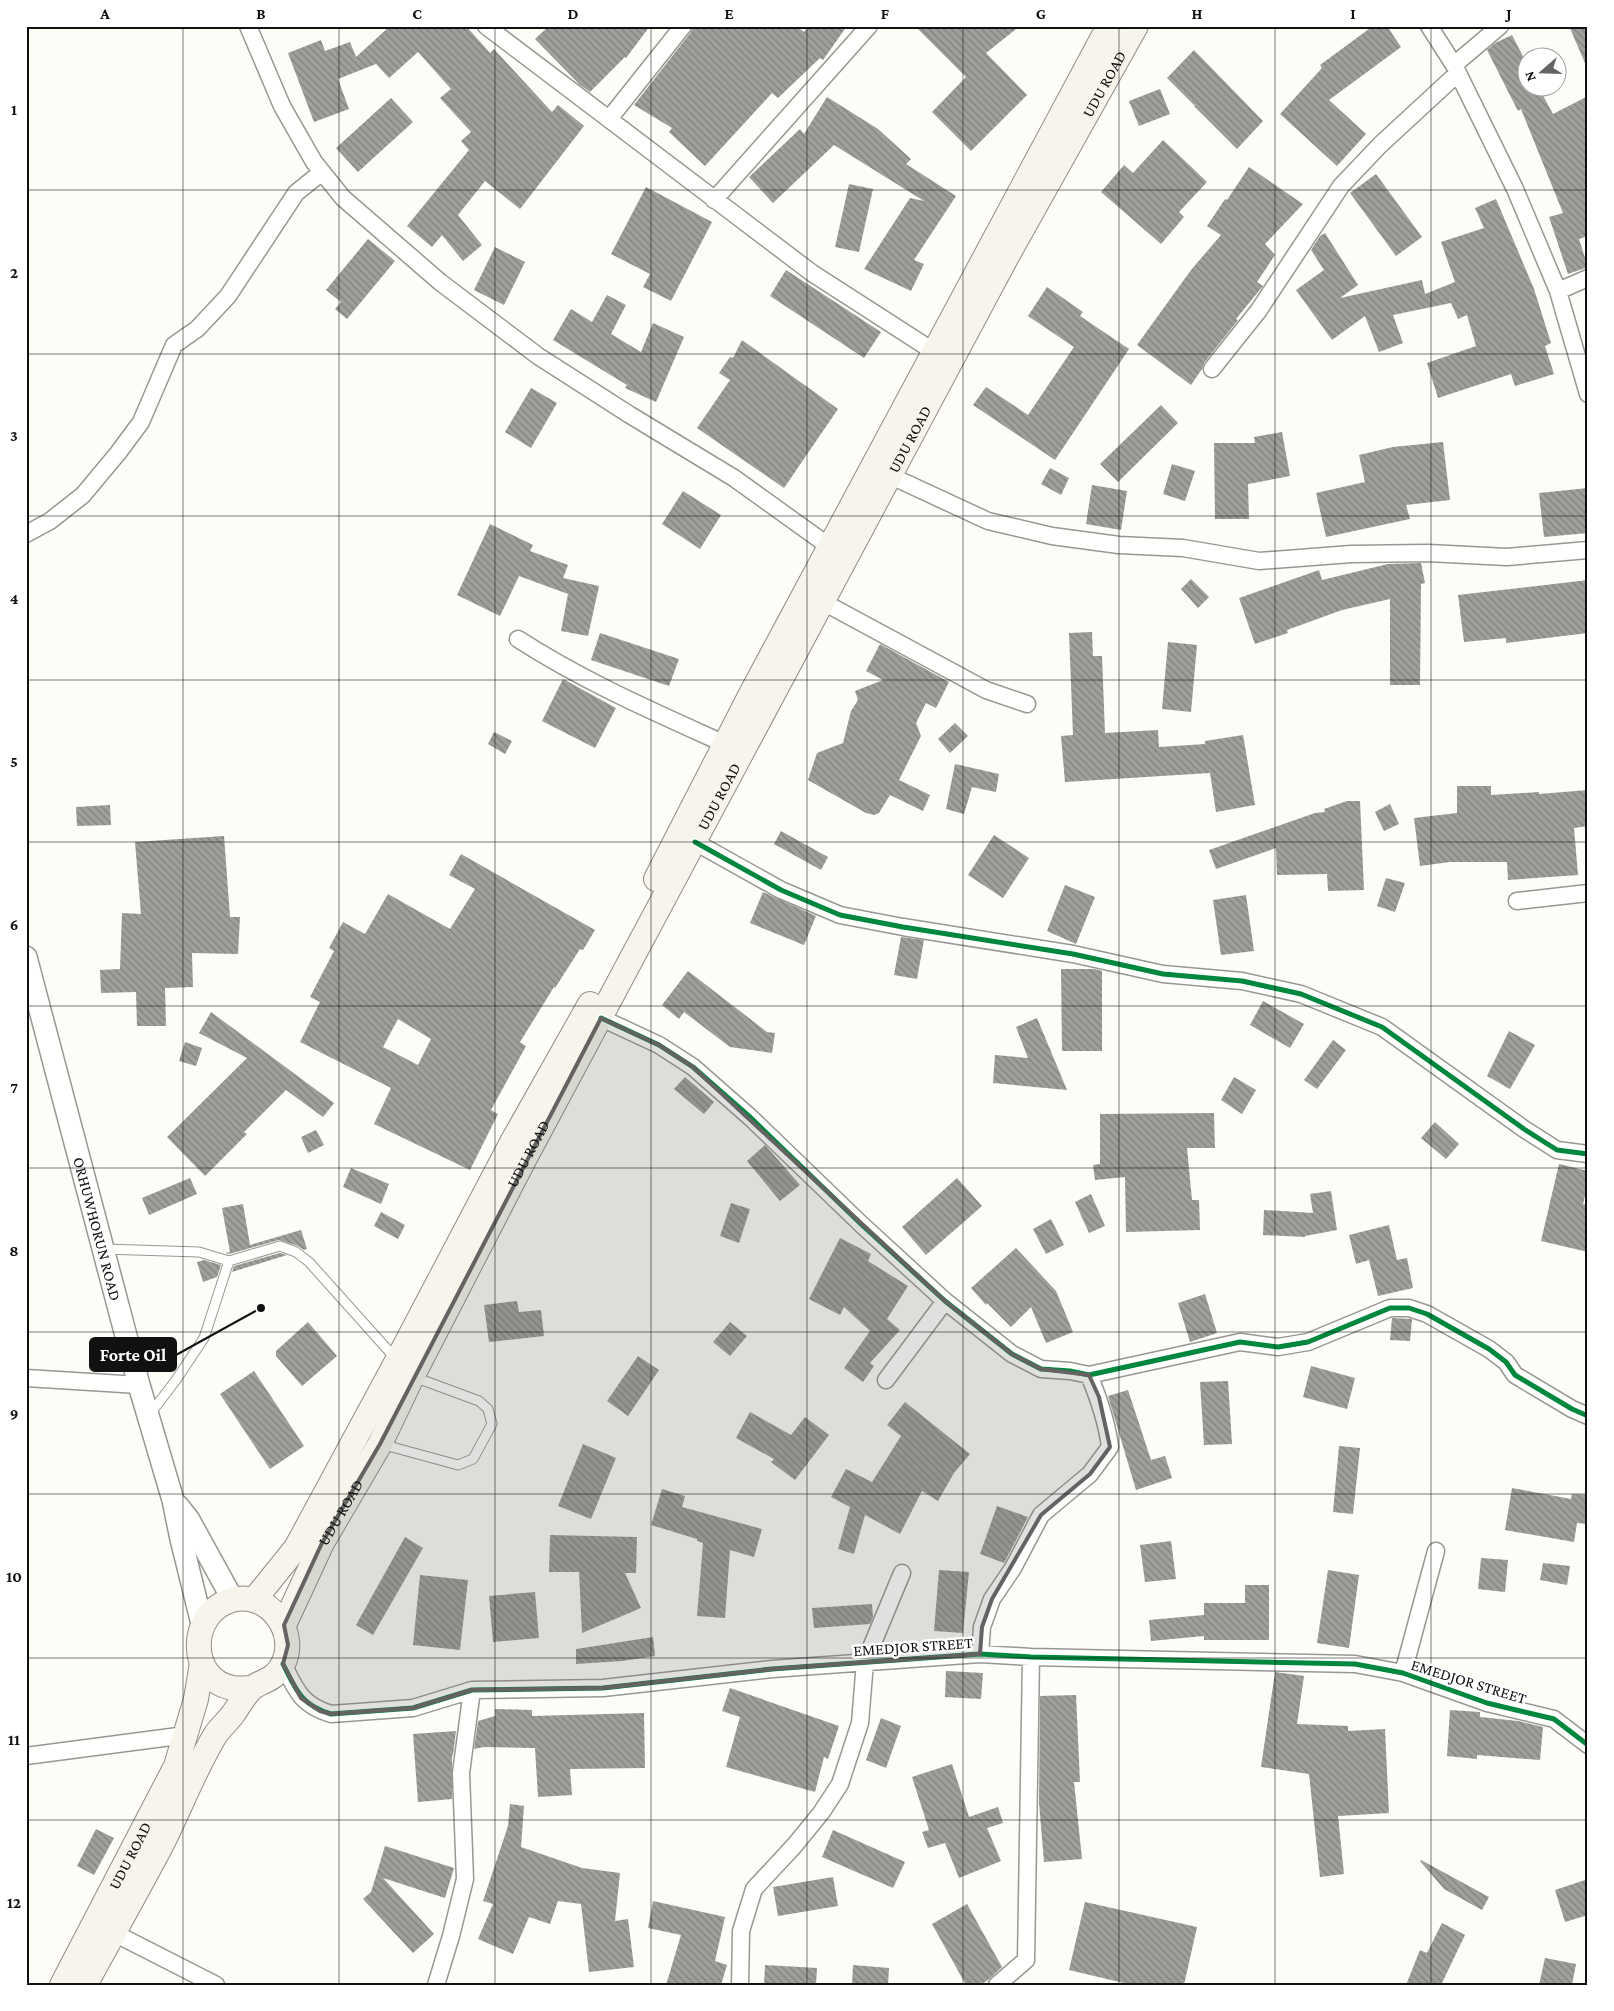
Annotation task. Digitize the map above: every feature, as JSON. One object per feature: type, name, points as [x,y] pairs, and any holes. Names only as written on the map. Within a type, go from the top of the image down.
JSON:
[{"type":"main road","name":"UDU ROAD","points":[[284,1625],[322,1544],[380,1444],[405,1369],[510,1144],[577,1028],[663,868],[725,744],[933,351],[1035,166],[1109,26]]},
{"type":"main road","name":"UDU ROAD","points":[[243,1600],[296,1548],[405,1369],[525,1158],[1006,258],[1136,26]]},
{"type":"main road","points":[[243,1600],[271,1609],[284,1625],[288,1645],[283,1664],[270,1680],[252,1688],[232,1688],[214,1679],[202,1663],[198,1643],[202,1624],[215,1608],[243,1600]]},
{"type":"main road","name":"UDU ROAD","points":[[62,1985],[176,1766],[196,1699],[202,1663]]},
{"type":"main road","name":"UDU ROAD","points":[[85,1985],[162,1844],[217,1732],[252,1688]]},
{"type":"street","points":[[248,26],[282,106],[314,162],[343,198],[432,276],[538,356],[734,478],[830,547]]},
{"type":"street","points":[[486,26],[812,273],[933,351]]},
{"type":"street","points":[[609,119],[683,26]]},
{"type":"street","points":[[714,200],[868,26]]},
{"type":"street","points":[[1429,26],[1456,69],[1515,189],[1558,291],[1588,394]]},
{"type":"street","points":[[1212,369],[1259,310],[1341,186],[1500,26]]},
{"type":"street","points":[[26,534],[50,521],[83,495],[118,453],[141,422],[174,345],[197,329],[228,296],[296,193],[322,172]]},
{"type":"street","points":[[1558,291],[1588,278]]},
{"type":"street","points":[[891,476],[988,521],[1052,536],[1118,545],[1183,548],[1259,561],[1351,554],[1428,553],[1507,557],[1588,550]]},
{"type":"street","points":[[823,602],[986,690],[1027,704]]},
{"type":"street","points":[[518,639],[564,667],[634,703],[725,744]]},
{"type":"street","points":[[695,842],[781,890],[840,915],[903,928],[1064,953],[1163,974],[1242,981],[1301,994],[1382,1027],[1557,1150],[1588,1154]]},
{"type":"street","points":[[1517,901],[1588,893]]},
{"type":"street","name":"ORHUWHORUN ROAD","points":[[26,957],[69,1115],[102,1249],[173,1500],[202,1624]]},
{"type":"street","points":[[601,1018],[659,1045],[693,1067],[751,1118],[945,1302],[1012,1354],[1041,1369],[1070,1371],[1089,1375],[1240,1342],[1278,1347],[1308,1342],[1390,1308],[1409,1308],[1427,1314],[1489,1349],[1506,1362],[1516,1375],[1572,1409],[1588,1416]]},
{"type":"street","points":[[886,1380],[945,1302]]},
{"type":"street","points":[[980,1654],[982,1627],[992,1599],[1013,1568],[1041,1516],[1090,1474],[1110,1447],[1108,1430],[1099,1397],[1089,1375]]},
{"type":"street","points":[[26,1378],[139,1385]]},
{"type":"street","name":"ORHUWHORUN ROAD","points":[[173,1500],[189,1520],[243,1600]]},
{"type":"street","points":[[1403,1673],[1436,1551]]},
{"type":"street","points":[[740,1985],[741,1931],[754,1889],[794,1846],[821,1813],[840,1784],[860,1723],[865,1662],[902,1573]]},
{"type":"street","name":"EMEDJOR STREET","points":[[283,1664],[301,1698],[320,1711],[331,1714],[413,1708],[472,1690],[603,1688],[772,1669],[980,1654],[1031,1657],[1355,1664],[1403,1673],[1487,1703],[1554,1719],[1588,1745]]},
{"type":"street","points":[[996,1985],[1026,1960],[1031,1657]]},
{"type":"street","points":[[436,1985],[452,1936],[465,1879],[461,1773],[472,1690]]},
{"type":"street","points":[[26,1756],[186,1735]]},
{"type":"street","points":[[114,1932],[216,1985]]},
{"type":"lane","points":[[102,1249],[199,1252],[229,1260],[280,1246],[296,1252],[309,1262],[405,1369],[478,1401],[488,1409],[492,1424],[473,1459],[458,1465],[380,1444]]},
{"type":"lane","points":[[148,1417],[204,1338],[229,1260]]},
{"type":"highlighted area","points":[[601,1018],[659,1045],[693,1067],[945,1301],[1012,1354],[1041,1369],[1089,1375],[1099,1397],[1110,1447],[1090,1474],[1041,1515],[992,1599],[982,1627],[980,1654],[772,1669],[603,1688],[472,1690],[413,1708],[331,1714],[320,1711],[301,1698],[283,1664],[288,1645],[284,1625],[322,1543],[380,1444]]},
{"type":"building","points":[[390,26],[466,26],[490,53],[494,49],[552,112],[558,105],[584,126],[520,209],[485,181],[458,215],[482,245],[463,261],[442,235],[432,247],[407,226],[469,150],[461,141],[471,132],[440,98],[451,89],[418,52],[389,78],[376,64],[338,79],[349,109],[314,122],[288,53],[321,40],[325,51],[350,42],[356,57]]},
{"type":"building","points":[[549,26],[650,26],[626,58],[590,92],[580,85],[535,39]]},
{"type":"building","points":[[693,26],[796,26],[804,32],[808,26],[847,26],[823,60],[820,58],[778,98],[772,93],[705,166],[669,132],[672,128],[634,105],[691,32]]},
{"type":"building","points":[[915,26],[1020,26],[986,53],[1027,95],[971,151],[932,112],[966,77]]},
{"type":"building","points":[[1373,26],[1387,26],[1401,47],[1329,100],[1366,134],[1337,166],[1280,114],[1322,68],[1320,65]]},
{"type":"building","points":[[1569,26],[1588,26],[1588,70]]},
{"type":"building","points":[[1512,35],[1519,48],[1516,48],[1516,98],[1544,98],[1553,114],[1588,96],[1588,236],[1579,239],[1588,267],[1568,274],[1549,217],[1563,213],[1521,109],[1518,111],[1487,50],[1495,43]]},
{"type":"building","points":[[1194,50],[1263,121],[1237,149],[1194,106],[1196,104],[1194,105],[1167,78]]},
{"type":"building","points":[[1160,89],[1170,114],[1139,126],[1129,101]]},
{"type":"building","points":[[827,97],[878,129],[911,159],[906,164],[956,196],[914,260],[924,264],[911,291],[864,269],[910,198],[924,201],[834,145],[773,203],[749,177],[800,129],[804,134]]},
{"type":"building","points":[[391,98],[413,122],[358,172],[336,148]]},
{"type":"building","points":[[1163,140],[1207,182],[1179,212],[1184,217],[1161,244],[1101,192],[1124,165],[1133,173]]},
{"type":"building","points":[[1249,167],[1303,204],[1265,244],[1275,255],[1257,282],[1263,286],[1204,363],[1191,385],[1137,345],[1191,270],[1221,235],[1207,226]]},
{"type":"building","points":[[1376,174],[1422,237],[1396,256],[1350,193]]},
{"type":"building","points":[[849,184],[873,189],[859,252],[835,247]]},
{"type":"building","points":[[646,187],[712,222],[671,301],[643,287],[650,274],[611,254]]},
{"type":"building","points":[[1496,199],[1534,289],[1551,343],[1545,346],[1554,374],[1515,386],[1511,374],[1438,398],[1427,363],[1476,346],[1467,315],[1458,319],[1451,303],[1393,315],[1403,343],[1379,352],[1365,316],[1332,340],[1296,290],[1324,270],[1311,250],[1320,236],[1325,233],[1358,285],[1340,298],[1422,280],[1425,294],[1455,282],[1441,242],[1484,228],[1475,208]]},
{"type":"building","points":[[368,239],[395,261],[347,319],[335,309],[341,302],[326,290]]},
{"type":"building","points":[[495,247],[525,262],[504,305],[474,290]]},
{"type":"building","points":[[786,270],[881,332],[864,358],[770,296]]},
{"type":"building","points":[[1047,287],[1083,312],[1080,316],[1129,349],[1055,460],[973,405],[986,387],[1028,415],[1074,347],[1028,316]]},
{"type":"building","points":[[607,295],[626,305],[611,334],[641,352],[653,323],[684,337],[656,402],[625,388],[627,385],[553,340],[571,309],[592,322]]},
{"type":"building","points":[[742,340],[838,409],[784,488],[697,428],[730,380],[719,373],[730,357],[733,358]]},
{"type":"building","points":[[531,388],[557,403],[531,448],[505,432]]},
{"type":"building","points":[[1161,405],[1178,423],[1118,482],[1100,464]]},
{"type":"building","points":[[1282,432],[1290,476],[1248,484],[1249,519],[1215,519],[1214,443],[1255,443],[1254,437]]},
{"type":"building","points":[[1443,442],[1450,500],[1406,505],[1410,519],[1326,537],[1316,493],[1365,482],[1359,455],[1393,447]]},
{"type":"building","points":[[1172,464],[1195,471],[1185,501],[1163,494]]},
{"type":"building","points":[[1050,468],[1069,478],[1061,495],[1041,484]]},
{"type":"building","points":[[1092,485],[1127,491],[1121,530],[1086,524]]},
{"type":"building","points":[[1588,488],[1588,533],[1544,537],[1539,493]]},
{"type":"building","points":[[683,491],[721,515],[700,549],[662,524]]},
{"type":"building","points":[[490,524],[533,545],[530,551],[568,565],[563,578],[599,586],[588,636],[561,631],[568,594],[519,576],[500,616],[457,595]]},
{"type":"building","points":[[1421,563],[1425,583],[1421,584],[1420,685],[1390,685],[1390,599],[1342,610],[1287,630],[1288,633],[1255,644],[1239,598],[1319,570],[1322,580],[1388,564]]},
{"type":"building","points":[[1191,579],[1209,597],[1198,608],[1181,589]]},
{"type":"building","points":[[1588,580],[1588,633],[1506,643],[1506,638],[1464,642],[1458,595]]},
{"type":"building","points":[[1092,632],[1093,656],[1102,656],[1105,733],[1158,730],[1159,747],[1205,744],[1205,741],[1243,735],[1255,805],[1216,812],[1210,773],[1065,782],[1061,736],[1073,735],[1069,633]]},
{"type":"building","points":[[600,633],[679,659],[669,686],[591,660]]},
{"type":"building","points":[[1168,642],[1197,645],[1191,712],[1162,709]]},
{"type":"building","points":[[880,644],[949,682],[936,708],[926,703],[916,723],[921,736],[899,780],[930,795],[923,811],[890,795],[879,813],[874,815],[866,813],[808,780],[817,753],[843,743],[851,711],[858,700],[855,691],[883,680],[866,671]]},
{"type":"building","points":[[563,679],[616,708],[595,748],[542,721]]},
{"type":"building","points":[[955,723],[968,736],[950,753],[938,739]]},
{"type":"building","points":[[494,732],[512,741],[505,754],[488,744]]},
{"type":"building","points":[[955,764],[999,774],[996,792],[972,787],[964,814],[946,809]]},
{"type":"building","points":[[1457,786],[1491,786],[1491,795],[1588,790],[1588,826],[1574,828],[1578,875],[1508,880],[1507,862],[1450,862],[1420,866],[1414,818],[1457,813]]},
{"type":"building","points":[[1347,801],[1360,801],[1364,890],[1328,891],[1327,874],[1277,875],[1276,848],[1216,869],[1209,850],[1315,813],[1325,812],[1324,809]]},
{"type":"building","points":[[1390,804],[1399,824],[1384,831],[1375,812]]},
{"type":"building","points":[[110,805],[111,825],[77,826],[76,807]]},
{"type":"building","points":[[781,831],[828,857],[821,870],[774,844]]},
{"type":"building","points":[[994,835],[1029,858],[1003,898],[968,875]]},
{"type":"building","points":[[224,836],[230,917],[240,917],[238,954],[192,953],[193,987],[165,988],[166,1026],[137,1026],[136,992],[101,993],[100,970],[120,969],[122,913],[141,914],[135,842]]},
{"type":"building","points":[[461,854],[595,930],[583,950],[580,949],[554,987],[520,1042],[526,1046],[491,1110],[498,1114],[470,1170],[374,1124],[391,1088],[300,1042],[320,1002],[310,997],[334,951],[329,948],[343,922],[365,934],[388,894],[450,929],[475,889],[449,875]],"holes":[[[398,1019],[431,1039],[418,1065],[383,1047]]]},
{"type":"building","points":[[1386,878],[1405,883],[1395,912],[1377,906]]},
{"type":"building","points":[[1065,885],[1095,897],[1076,944],[1047,931]]},
{"type":"building","points":[[763,892],[816,916],[804,945],[750,923]]},
{"type":"building","points":[[1246,895],[1254,951],[1221,955],[1213,900]]},
{"type":"building","points":[[901,937],[924,940],[917,979],[894,975]]},
{"type":"building","points":[[1061,969],[1094,969],[1102,971],[1102,1051],[1062,1051]]},
{"type":"building","points":[[688,971],[767,1032],[775,1033],[772,1053],[730,1047],[684,1012],[679,1019],[662,1005]]},
{"type":"building","points":[[1263,1001],[1304,1024],[1290,1048],[1250,1025]]},
{"type":"building","points":[[211,1012],[334,1103],[323,1117],[286,1090],[244,1132],[247,1134],[205,1176],[167,1137],[247,1058],[199,1033]]},
{"type":"building","points":[[1037,1018],[1067,1090],[993,1083],[995,1055],[1028,1058],[1016,1027]]},
{"type":"building","points":[[1509,1031],[1535,1045],[1510,1089],[1487,1076]]},
{"type":"building","points":[[1333,1040],[1346,1050],[1317,1089],[1304,1080]]},
{"type":"building","points":[[185,1042],[202,1048],[196,1066],[179,1061]]},
{"type":"building","points":[[685,1077],[714,1102],[704,1114],[674,1089]]},
{"type":"building","points":[[1234,1077],[1256,1090],[1242,1114],[1221,1100]]},
{"type":"building","points":[[1214,1113],[1215,1148],[1187,1148],[1192,1200],[1199,1200],[1200,1230],[1126,1232],[1125,1177],[1095,1180],[1093,1165],[1100,1164],[1100,1114]]},
{"type":"building","points":[[1435,1122],[1459,1144],[1446,1159],[1421,1138]]},
{"type":"building","points":[[316,1130],[324,1145],[308,1153],[301,1137]]},
{"type":"building","points":[[765,1145],[800,1185],[780,1201],[747,1161]]},
{"type":"building","points":[[1559,1164],[1588,1171],[1588,1184],[1583,1204],[1588,1205],[1588,1252],[1541,1241]]},
{"type":"building","points":[[351,1168],[389,1184],[381,1204],[343,1187]]},
{"type":"building","points":[[190,1178],[197,1194],[149,1215],[142,1198]]},
{"type":"building","points":[[957,1178],[982,1206],[926,1255],[902,1227]]},
{"type":"building","points":[[1331,1191],[1337,1230],[1305,1237],[1263,1235],[1264,1210],[1313,1213],[1310,1194]]},
{"type":"building","points":[[1091,1194],[1105,1226],[1089,1233],[1075,1202]]},
{"type":"building","points":[[731,1203],[750,1209],[739,1243],[720,1236]]},
{"type":"building","points":[[243,1204],[250,1245],[301,1230],[307,1249],[304,1250],[279,1240],[229,1254],[225,1253],[230,1252],[222,1208]]},
{"type":"building","points":[[381,1212],[405,1225],[398,1239],[374,1226]]},
{"type":"building","points":[[1051,1219],[1064,1245],[1046,1254],[1033,1229]]},
{"type":"building","points":[[1389,1225],[1397,1260],[1407,1258],[1413,1288],[1378,1296],[1369,1260],[1356,1264],[1349,1235]]},
{"type":"building","points":[[840,1238],[871,1254],[868,1261],[908,1286],[887,1319],[900,1330],[870,1363],[874,1366],[863,1382],[844,1368],[870,1331],[844,1307],[840,1315],[809,1299]]},
{"type":"building","points":[[1016,1248],[1056,1291],[1073,1332],[1046,1343],[1031,1307],[1011,1327],[987,1303],[986,1305],[971,1288]]},
{"type":"building","points":[[280,1253],[287,1255],[232,1272],[234,1266]]},
{"type":"building","points":[[204,1260],[221,1265],[217,1277],[203,1282],[197,1262]]},
{"type":"building","points":[[1205,1294],[1217,1333],[1190,1342],[1178,1303]]},
{"type":"building","points":[[517,1301],[519,1312],[541,1310],[544,1336],[489,1342],[484,1305]]},
{"type":"building","points":[[1392,1318],[1412,1319],[1410,1341],[1390,1340]]},
{"type":"building","points":[[308,1322],[337,1356],[302,1386],[276,1356],[276,1351]]},
{"type":"building","points":[[730,1322],[747,1336],[730,1356],[713,1342]]},
{"type":"building","points":[[638,1356],[659,1370],[628,1416],[607,1401]]},
{"type":"building","points":[[1311,1366],[1355,1378],[1347,1409],[1303,1397]]},
{"type":"building","points":[[254,1371],[304,1446],[270,1469],[220,1394]]},
{"type":"building","points":[[1228,1381],[1232,1444],[1204,1445],[1200,1382]]},
{"type":"building","points":[[1128,1390],[1151,1460],[1165,1456],[1172,1478],[1136,1490],[1108,1396]]},
{"type":"building","points":[[905,1402],[970,1454],[954,1473],[938,1501],[922,1491],[900,1534],[865,1515],[854,1554],[838,1549],[850,1507],[831,1497],[846,1469],[872,1482],[901,1436],[887,1425]]},
{"type":"building","points":[[750,1412],[791,1435],[805,1417],[829,1435],[795,1480],[771,1462],[774,1459],[736,1438]]},
{"type":"building","points":[[583,1444],[616,1458],[591,1519],[558,1506]]},
{"type":"building","points":[[1339,1446],[1360,1448],[1353,1514],[1333,1512]]},
{"type":"building","points":[[1512,1488],[1571,1499],[1572,1494],[1588,1495],[1588,1524],[1577,1523],[1574,1542],[1505,1530]]},
{"type":"building","points":[[662,1489],[685,1496],[682,1507],[762,1529],[754,1557],[730,1550],[725,1618],[697,1616],[703,1543],[697,1541],[697,1539],[651,1525]]},
{"type":"building","points":[[997,1506],[1028,1517],[1004,1563],[980,1554]]},
{"type":"building","points":[[550,1535],[637,1537],[636,1573],[625,1573],[641,1608],[582,1633],[579,1572],[549,1572]]},
{"type":"building","points":[[405,1537],[423,1548],[373,1635],[356,1625]]},
{"type":"building","points":[[1171,1541],[1176,1579],[1145,1582],[1140,1545]]},
{"type":"building","points":[[1481,1558],[1508,1560],[1505,1592],[1478,1589]]},
{"type":"building","points":[[1543,1563],[1570,1566],[1567,1585],[1540,1580]]},
{"type":"building","points":[[939,1570],[969,1572],[963,1633],[934,1631]]},
{"type":"building","points":[[1328,1570],[1359,1575],[1349,1648],[1317,1643]]},
{"type":"building","points":[[420,1575],[468,1580],[460,1650],[413,1645]]},
{"type":"building","points":[[1245,1585],[1269,1585],[1269,1640],[1204,1640],[1204,1636],[1151,1641],[1149,1620],[1204,1615],[1204,1603],[1245,1603]]},
{"type":"building","points":[[535,1592],[539,1638],[493,1642],[489,1596]]},
{"type":"building","points":[[872,1604],[873,1617],[870,1624],[814,1628],[812,1608]]},
{"type":"building","points":[[653,1637],[655,1656],[622,1661],[576,1664],[576,1649]]},
{"type":"building","points":[[946,1671],[983,1673],[981,1699],[945,1697]]},
{"type":"building","points":[[1275,1672],[1304,1676],[1297,1724],[1348,1726],[1348,1731],[1385,1729],[1389,1813],[1338,1816],[1344,1874],[1320,1877],[1309,1774],[1261,1767]]},
{"type":"building","points":[[730,1688],[839,1726],[828,1759],[824,1757],[815,1792],[726,1767],[740,1717],[722,1711]]},
{"type":"building","points":[[1076,1695],[1080,1782],[1074,1782],[1082,1859],[1044,1862],[1039,1803],[1040,1696]]},
{"type":"building","points":[[495,1709],[532,1710],[532,1716],[644,1713],[645,1768],[570,1769],[572,1795],[538,1797],[535,1748],[484,1747],[474,1749],[478,1721],[495,1716]]},
{"type":"building","points":[[1450,1710],[1480,1712],[1480,1717],[1518,1721],[1543,1727],[1540,1760],[1477,1755],[1477,1759],[1447,1756]]},
{"type":"building","points":[[881,1718],[901,1726],[886,1768],[866,1760]]},
{"type":"building","points":[[456,1731],[452,1756],[452,1799],[418,1802],[413,1734]]},
{"type":"building","points":[[952,1764],[969,1817],[998,1807],[1003,1823],[987,1828],[1001,1861],[959,1878],[945,1843],[928,1848],[922,1832],[929,1830],[912,1777]]},
{"type":"building","points":[[510,1804],[524,1806],[521,1847],[582,1868],[620,1873],[615,1921],[628,1919],[634,1967],[589,1972],[581,1904],[558,1901],[550,1924],[529,1917],[513,1954],[478,1939],[493,1904],[483,1901],[508,1826]]},
{"type":"building","points":[[96,1829],[114,1838],[94,1875],[77,1866]]},
{"type":"building","points":[[833,1830],[905,1862],[893,1888],[822,1857]]},
{"type":"building","points":[[385,1846],[454,1868],[445,1898],[383,1878],[434,1934],[413,1953],[363,1899],[371,1892]]},
{"type":"building","points":[[1421,1860],[1489,1897],[1482,1910],[1444,1889]]},
{"type":"building","points":[[833,1877],[838,1906],[778,1916],[773,1887]]},
{"type":"building","points":[[1588,1879],[1588,1915],[1565,1922],[1555,1890]]},
{"type":"building","points":[[653,1901],[725,1917],[715,1961],[727,1965],[721,1985],[666,1985],[681,1935],[648,1928]]},
{"type":"building","points":[[1085,1902],[1197,1927],[1184,1985],[1132,1985],[1069,1970]]},
{"type":"building","points":[[967,1904],[1002,1967],[980,1985],[966,1985],[932,1924]]},
{"type":"building","points":[[1442,1923],[1465,1935],[1441,1985],[1406,1985],[1420,1950],[1427,1953]]},
{"type":"building","points":[[1545,1958],[1576,1964],[1572,1985],[1539,1985]]},
{"type":"building","points":[[765,1965],[817,1968],[816,1985],[764,1985]]},
{"type":"building","points":[[853,1965],[889,1968],[888,1985],[852,1985]]},
{"type":"cycle path","points":[[695,842],[781,890],[840,915],[1073,954],[1163,974],[1242,981],[1301,994],[1382,1027],[1524,1129],[1557,1150],[1588,1154]]},
{"type":"cycle path","points":[[601,1018],[659,1045],[693,1067],[751,1118],[862,1225],[945,1301],[1012,1354],[1041,1369],[1070,1371],[1089,1375],[1240,1342],[1278,1347],[1308,1342],[1390,1308],[1409,1308],[1427,1314],[1489,1349],[1506,1362],[1515,1375],[1572,1409],[1588,1416]]},
{"type":"cycle path","points":[[283,1664],[296,1689],[306,1701],[331,1714],[413,1708],[472,1690],[603,1688],[772,1669],[980,1654],[1031,1657],[1355,1664],[1403,1673],[1487,1703],[1554,1719],[1588,1745]]},
{"type":"place","name":"Forte Oil","points":[[261,1308]]}]
